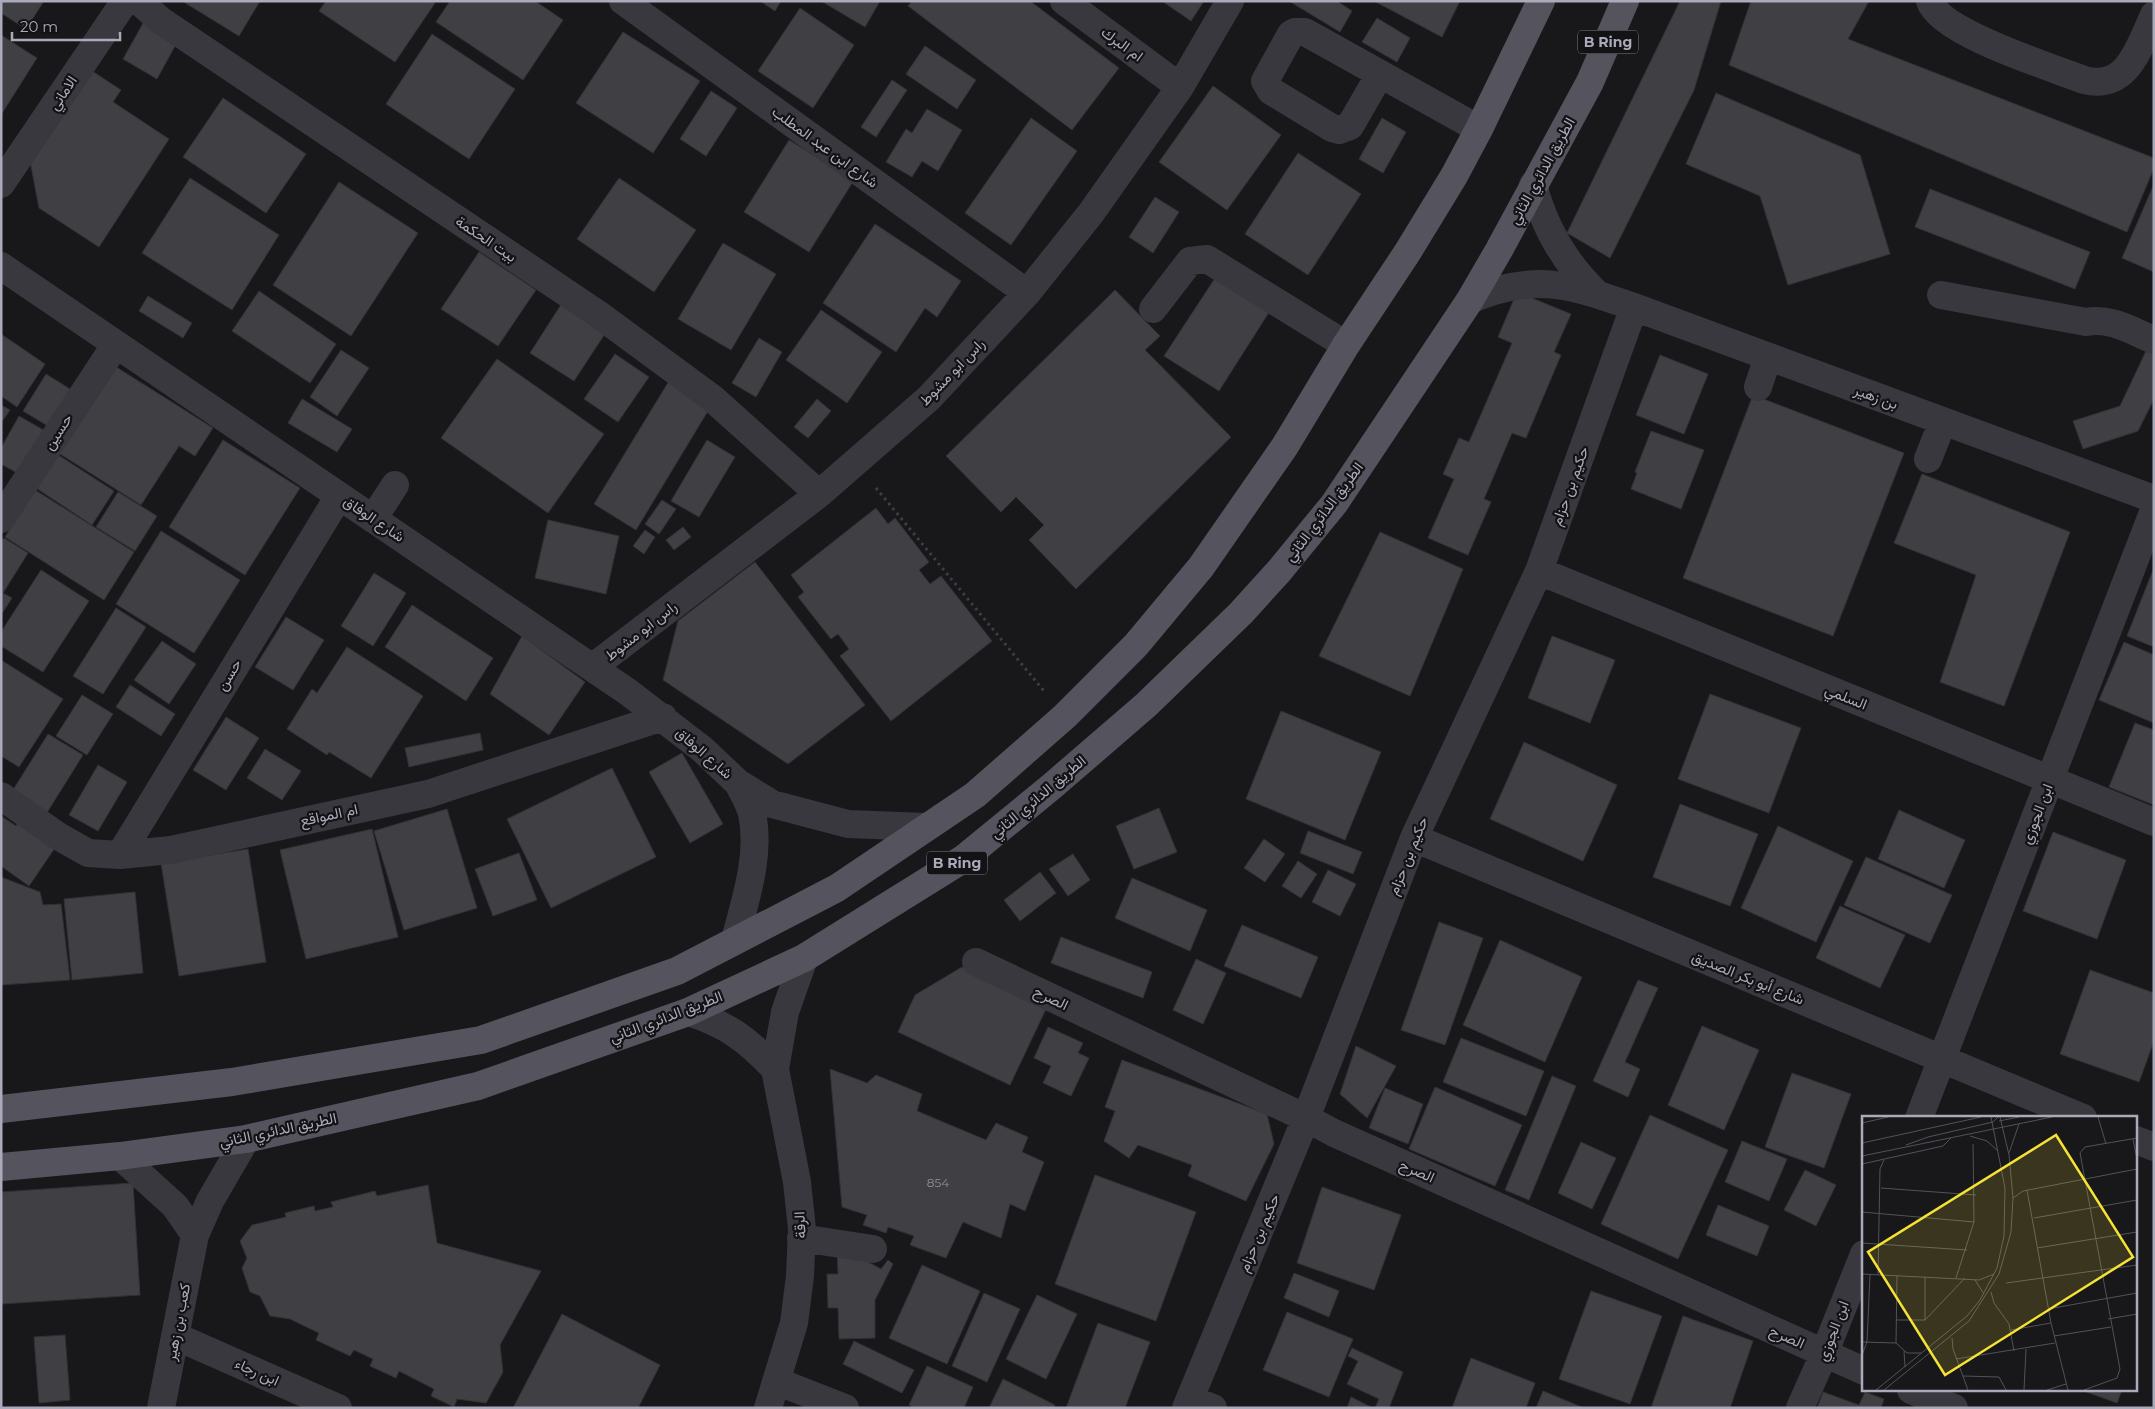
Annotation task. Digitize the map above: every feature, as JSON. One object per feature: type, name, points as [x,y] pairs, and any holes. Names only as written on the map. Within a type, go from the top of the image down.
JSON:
[{"type":"main road","name":"B Ring","points":[[1,1109],[232,1082],[481,1040],[677,971],[836,888],[975,795],[1066,716],[1136,645],[1201,567],[1285,446],[1346,345],[1407,254],[1479,129],[1541,1]]},
{"type":"main road","name":"الطريق الدائري الثاني","points":[[1,1167],[120,1156],[246,1140],[478,1086],[688,1012],[804,958],[963,859],[1051,787],[1146,705],[1241,613],[1280,570],[1334,504],[1470,300],[1590,82],[1625,1]]},
{"type":"street","name":"الاماني","points":[[1,184],[124,1]]},
{"type":"street","name":"بيت الحكمة","points":[[139,1],[160,20],[598,314],[712,398],[819,494]]},
{"type":"street","name":"شارع ابن عبد المطلب","points":[[623,1],[1027,293]]},
{"type":"street","name":"ام البرك","points":[[1064,1],[1180,87]]},
{"type":"street","name":"راس ابو مشوط","points":[[593,667],[819,494],[854,461],[929,398],[1027,293],[1091,213],[1180,87],[1230,1]]},
{"type":"street","points":[[1930,1],[1941,17],[1970,35],[2098,84],[2111,80],[2124,72],[2154,15]]},
{"type":"street","points":[[1380,74],[1479,129]]},
{"type":"street","name":"بن زهير","points":[[1533,185],[1550,234],[1579,276],[1597,294]]},
{"type":"street","points":[[1153,309],[1190,261],[1207,259],[1346,345]]},
{"type":"street","name":"شارع الوفاق","points":[[1,266],[593,667],[663,717],[738,783],[772,804],[848,824],[926,827]]},
{"type":"street","name":"بن زهير","points":[[1470,300],[1494,290],[1520,284],[1563,285],[1597,294],[2154,499]]},
{"type":"street","points":[[1941,295],[2086,322],[2104,321],[2154,340]]},
{"type":"street","name":"حكيم بن حزام","points":[[1196,1405],[1414,838],[1540,571],[1634,307]]},
{"type":"street","name":"حسين","points":[[1,519],[116,344]]},
{"type":"street","points":[[1758,387],[1768,357]]},
{"type":"street","points":[[1928,459],[1943,422]]},
{"type":"street","points":[[373,519],[395,485]]},
{"type":"street","name":"حسن","points":[[120,855],[339,496]]},
{"type":"street","name":"ابن الجوزي","points":[[1920,1116],[2154,510]]},
{"type":"street","name":"السلمي","points":[[1540,571],[2154,822]]},
{"type":"street","name":"ام المواقع","points":[[1,796],[58,836],[88,853],[120,855],[171,850],[428,794],[663,717]]},
{"type":"street","name":"شارع الوفاق","points":[[735,940],[750,879],[754,845],[752,814],[738,783]]},
{"type":"street","name":"شارع أبو بكر الصديق","points":[[1414,838],[2078,1116]]},
{"type":"street","name":"الرقة","points":[[768,1408],[794,1323],[800,1276],[802,1233],[796,1182],[775,1069],[785,1012],[804,958]]},
{"type":"street","name":"الصرح","points":[[976,962],[1306,1118],[1334,1134],[1824,1354],[1862,1369]]},
{"type":"street","points":[[688,1012],[713,1020],[735,1032],[756,1048],[775,1069]]},
{"type":"street","name":"كعب بن زهير","points":[[161,1408],[194,1235],[210,1201],[246,1140]]},
{"type":"street","points":[[2138,1141],[2154,1147]]},
{"type":"street","points":[[120,1156],[175,1206],[194,1235]]},
{"type":"street","points":[[802,1233],[846,1229]]},
{"type":"street","points":[[802,1233],[873,1249]]},
{"type":"street","name":"ابن الجوزي","points":[[1800,1408],[1862,1259]]},
{"type":"street","name":"ابن رجاء","points":[[176,1336],[338,1408]]},
{"type":"street","points":[[776,1380],[845,1408]]},
{"type":"street","points":[[1917,1392],[1954,1408]]},
{"type":"path","points":[[854,461],[1066,716]]},
{"type":"building","points":[[1,1],[44,1],[26,29],[1,13]]},
{"type":"building","points":[[182,1],[260,1],[239,36]]},
{"type":"building","points":[[326,1],[432,1],[435,3],[395,62],[319,11]]},
{"type":"building","points":[[450,1],[535,1],[563,20],[523,80],[436,22]]},
{"type":"building","points":[[760,1],[781,1],[775,11]]},
{"type":"building","points":[[821,1],[880,1],[865,27]]},
{"type":"building","points":[[912,1],[1030,1],[1119,68],[1072,130],[908,6]]},
{"type":"building","points":[[1162,1],[1204,1],[1191,21]]},
{"type":"building","points":[[1289,1],[1337,1],[1352,11],[1340,32]]},
{"type":"building","points":[[1374,1],[1460,1],[1442,37]]},
{"type":"building","points":[[1680,1],[1721,1],[1694,90],[1610,258],[1567,233]]},
{"type":"building","points":[[1751,1],[1869,1],[1848,39],[2154,158],[2154,168],[2127,232],[1729,65]]},
{"type":"building","points":[[800,8],[854,45],[813,108],[758,71]]},
{"type":"building","points":[[146,18],[180,37],[157,79],[123,59]]},
{"type":"building","points":[[1377,18],[1410,38],[1397,62],[1362,42]]},
{"type":"building","points":[[623,32],[700,81],[653,153],[576,103]]},
{"type":"building","points":[[432,34],[515,89],[469,159],[386,104]]},
{"type":"building","points":[[1,35],[37,58],[1,115]]},
{"type":"building","points":[[925,46],[976,80],[957,109],[906,74]]},
{"type":"building","points":[[89,69],[121,90],[113,102],[169,139],[99,247],[39,208],[30,161]]},
{"type":"building","points":[[892,80],[907,90],[876,137],[861,127]]},
{"type":"building","points":[[1213,86],[1281,135],[1227,210],[1159,162]]},
{"type":"building","points":[[711,91],[737,108],[706,156],[680,139]]},
{"type":"building","points":[[1716,93],[1860,155],[1890,254],[1788,285],[1760,196],[1686,164]]},
{"type":"building","points":[[223,98],[306,154],[266,213],[183,157]]},
{"type":"building","points":[[927,109],[962,130],[938,171],[922,161],[912,177],[886,162],[906,129],[912,133]]},
{"type":"building","points":[[1031,118],[1077,151],[1011,245],[965,213]]},
{"type":"building","points":[[1382,118],[1406,132],[1383,173],[1359,159]]},
{"type":"building","points":[[789,140],[854,180],[809,252],[744,212]]},
{"type":"building","points":[[1298,153],[1361,194],[1308,275],[1245,234]]},
{"type":"building","points":[[190,178],[279,235],[232,310],[142,253]]},
{"type":"building","points":[[619,178],[696,230],[654,292],[577,239]]},
{"type":"building","points":[[339,182],[418,233],[351,336],[273,285]]},
{"type":"building","points":[[2154,184],[2154,272],[2122,258]]},
{"type":"building","points":[[1930,189],[2090,252],[2075,289],[1915,227]]},
{"type":"building","points":[[1155,197],[1179,212],[1153,253],[1129,237]]},
{"type":"building","points":[[875,224],[961,281],[937,317],[925,308],[896,352],[823,303]]},
{"type":"building","points":[[723,243],[776,274],[731,350],[678,319]]},
{"type":"building","points":[[479,252],[536,290],[498,346],[441,309]]},
{"type":"building","points":[[1219,272],[1273,306],[1219,391],[1164,356]]},
{"type":"building","points":[[1115,290],[1160,336],[1145,350],[1231,437],[1076,589],[1029,540],[1044,525],[1016,497],[1001,512],[946,456]]},
{"type":"building","points":[[259,291],[336,344],[310,383],[232,331]]},
{"type":"building","points":[[1517,292],[1571,314],[1554,352],[1561,355],[1526,438],[1512,433],[1484,499],[1491,502],[1468,555],[1428,538],[1454,479],[1443,474],[1459,438],[1469,442],[1512,343],[1498,337]]},
{"type":"building","points":[[148,296],[192,323],[183,338],[139,311]]},
{"type":"building","points":[[564,300],[608,329],[574,381],[530,353]]},
{"type":"building","points":[[821,310],[882,352],[847,403],[786,360]]},
{"type":"building","points":[[1,334],[45,364],[17,407],[1,396]]},
{"type":"building","points":[[759,338],[782,352],[756,397],[732,383]]},
{"type":"building","points":[[2147,349],[2154,352],[2154,399],[2138,431],[2083,449],[2073,421],[2120,406]]},
{"type":"building","points":[[341,350],[369,368],[337,416],[310,397]]},
{"type":"building","points":[[615,354],[649,377],[618,422],[584,399]]},
{"type":"building","points":[[1660,355],[1708,374],[1684,434],[1636,415]]},
{"type":"building","points":[[497,359],[604,434],[548,513],[441,438]]},
{"type":"building","points":[[113,365],[213,428],[195,456],[179,446],[141,505],[57,452]]},
{"type":"building","points":[[46,374],[70,389],[48,426],[23,411]]},
{"type":"building","points":[[669,381],[711,406],[636,530],[594,504]]},
{"type":"building","points":[[1753,395],[1904,453],[1833,636],[1683,578]]},
{"type":"building","points":[[302,399],[352,429],[337,452],[288,423]]},
{"type":"building","points":[[817,399],[831,411],[808,438],[794,427]]},
{"type":"building","points":[[1,405],[10,410],[1,423]]},
{"type":"building","points":[[19,416],[47,432],[21,475],[1,464],[1,448]]},
{"type":"building","points":[[1651,431],[1704,450],[1681,509],[1631,489],[1637,473],[1635,472]]},
{"type":"building","points":[[223,440],[300,488],[245,575],[169,527]]},
{"type":"building","points":[[707,440],[735,457],[699,517],[671,501]]},
{"type":"building","points":[[55,453],[114,491],[92,525],[33,486]]},
{"type":"building","points":[[1922,474],[2070,532],[2004,706],[1940,682],[1976,575],[1894,543]]},
{"type":"building","points":[[35,490],[134,552],[104,600],[5,537]]},
{"type":"building","points":[[118,492],[157,516],[135,551],[96,527]]},
{"type":"building","points":[[662,500],[676,509],[659,534],[645,524]]},
{"type":"building","points":[[876,508],[888,524],[895,518],[929,562],[919,570],[930,584],[941,576],[992,641],[891,721],[840,656],[849,649],[838,634],[831,639],[798,597],[804,592],[791,575]]},
{"type":"building","points":[[548,520],[619,536],[606,594],[535,578]]},
{"type":"building","points":[[683,527],[691,537],[674,550],[666,540]]},
{"type":"building","points":[[645,530],[655,537],[644,554],[633,546]]},
{"type":"building","points":[[161,531],[240,580],[194,653],[116,604]]},
{"type":"building","points":[[1380,532],[1463,569],[1410,696],[1319,656]]},
{"type":"building","points":[[4,538],[28,553],[3,593],[12,598],[1,615],[1,541]]},
{"type":"building","points":[[755,562],[865,705],[788,764],[663,680],[678,621]]},
{"type":"building","points":[[41,570],[89,601],[43,672],[1,646],[1,632]]},
{"type":"building","points":[[2154,570],[2154,647],[2127,636]]},
{"type":"building","points":[[374,573],[406,593],[373,646],[341,626]]},
{"type":"building","points":[[412,605],[493,658],[466,701],[385,647]]},
{"type":"building","points":[[116,608],[146,627],[103,694],[73,676]]},
{"type":"building","points":[[286,617],[324,640],[293,690],[255,667]]},
{"type":"building","points":[[522,636],[585,682],[549,735],[490,694]]},
{"type":"building","points":[[1552,636],[1615,660],[1590,723],[1528,698]]},
{"type":"building","points":[[162,641],[196,664],[169,704],[134,680]]},
{"type":"building","points":[[2124,642],[2154,655],[2154,723],[2099,700]]},
{"type":"building","points":[[347,647],[423,696],[371,778],[329,752],[327,755],[287,729],[312,689],[317,693]]},
{"type":"building","points":[[1,660],[63,699],[19,767],[1,756]]},
{"type":"building","points":[[130,685],[175,714],[161,736],[116,707]]},
{"type":"building","points":[[1710,694],[1801,728],[1769,813],[1678,779]]},
{"type":"building","points":[[82,695],[113,714],[87,755],[56,736]]},
{"type":"building","points":[[1281,711],[1381,752],[1345,840],[1246,799]]},
{"type":"building","points":[[226,717],[259,738],[226,790],[193,770]]},
{"type":"building","points":[[2135,723],[2154,730],[2154,805],[2109,787]]},
{"type":"building","points":[[480,733],[483,750],[409,767],[405,748]]},
{"type":"building","points":[[48,734],[83,755],[43,819],[8,798]]},
{"type":"building","points":[[1524,742],[1617,785],[1583,861],[1490,819]]},
{"type":"building","points":[[265,749],[301,771],[282,800],[247,778]]},
{"type":"building","points":[[682,753],[723,824],[690,843],[649,772]]},
{"type":"building","points":[[98,765],[127,782],[98,831],[69,815]]},
{"type":"building","points":[[612,768],[656,857],[551,908],[507,819]]},
{"type":"building","points":[[1680,804],[1758,834],[1730,906],[1653,877]]},
{"type":"building","points":[[1159,808],[1177,852],[1134,869],[1116,826]]},
{"type":"building","points":[[447,809],[477,908],[404,930],[374,831]]},
{"type":"building","points":[[1899,810],[1965,840],[1944,888],[1878,859]]},
{"type":"building","points":[[1,816],[16,826],[20,819],[57,845],[29,886],[1,866]]},
{"type":"building","points":[[1778,826],[1853,861],[1816,942],[1741,908]]},
{"type":"building","points":[[372,829],[398,937],[306,959],[280,850]]},
{"type":"building","points":[[1308,831],[1362,852],[1353,874],[1300,853]]},
{"type":"building","points":[[2053,832],[2126,860],[2097,939],[2023,911]]},
{"type":"building","points":[[1264,839],[1285,854],[1265,882],[1244,868]]},
{"type":"building","points":[[248,849],[266,962],[179,976],[161,863]]},
{"type":"building","points":[[519,853],[537,900],[493,916],[475,869]]},
{"type":"building","points":[[1073,854],[1090,880],[1068,896],[1049,869]]},
{"type":"building","points":[[1866,857],[1952,895],[1930,943],[1844,905]]},
{"type":"building","points":[[1298,861],[1317,874],[1301,898],[1282,886]]},
{"type":"building","points":[[1328,870],[1356,884],[1340,916],[1312,902]]},
{"type":"building","points":[[1040,872],[1056,893],[1020,921],[1004,900]]},
{"type":"building","points":[[1,877],[40,892],[43,905],[61,904],[70,980],[1,985]]},
{"type":"building","points":[[1132,878],[1207,910],[1190,951],[1115,918]]},
{"type":"building","points":[[135,892],[143,973],[72,980],[64,899]]},
{"type":"building","points":[[1840,906],[1905,935],[1880,988],[1816,958]]},
{"type":"building","points":[[1439,922],[1483,938],[1445,1045],[1401,1030]]},
{"type":"building","points":[[1242,925],[1318,957],[1301,998],[1224,966]]},
{"type":"building","points":[[1061,937],[1152,972],[1143,998],[1051,963]]},
{"type":"building","points":[[1500,940],[1582,977],[1545,1062],[1463,1025]]},
{"type":"building","points":[[1196,959],[1226,973],[1203,1024],[1173,1010]]},
{"type":"building","points":[[962,967],[1047,1007],[1010,1085],[898,1032],[915,995]]},
{"type":"building","points":[[2090,970],[2154,993],[2154,1041],[2139,1082],[2060,1054]]},
{"type":"building","points":[[1638,980],[1658,988],[1625,1062],[1640,1069],[1628,1097],[1593,1081]]},
{"type":"building","points":[[1702,1026],[1759,1050],[1724,1130],[1668,1105]]},
{"type":"building","points":[[1048,1027],[1083,1043],[1078,1053],[1089,1058],[1071,1096],[1043,1083],[1051,1066],[1034,1058]]},
{"type":"building","points":[[1461,1038],[1544,1071],[1526,1116],[1443,1082]]},
{"type":"building","points":[[1356,1046],[1396,1066],[1367,1118],[1340,1094]]},
{"type":"building","points":[[1122,1060],[1267,1114],[1274,1144],[1246,1201],[1188,1176],[1192,1165],[1138,1145],[1129,1158],[1104,1141],[1115,1111],[1105,1107]]},
{"type":"building","points":[[830,1069],[867,1083],[876,1075],[922,1094],[917,1111],[986,1140],[996,1123],[1028,1137],[1022,1152],[1044,1162],[1025,1211],[1010,1204],[1001,1238],[963,1222],[946,1258],[910,1245],[914,1236],[888,1227],[886,1233],[863,1225],[867,1215],[842,1207]]},
{"type":"building","points":[[1792,1073],[1851,1094],[1824,1168],[1765,1147]]},
{"type":"building","points":[[1552,1076],[1576,1086],[1529,1200],[1505,1190]]},
{"type":"building","points":[[1435,1087],[1522,1125],[1495,1186],[1409,1149]]},
{"type":"building","points":[[1385,1088],[1423,1104],[1408,1144],[1369,1128]]},
{"type":"building","points":[[1650,1115],[1728,1150],[1678,1259],[1601,1224]]},
{"type":"building","points":[[1742,1141],[1787,1159],[1769,1201],[1725,1182]]},
{"type":"building","points":[[1581,1142],[1616,1158],[1592,1209],[1558,1193]]},
{"type":"building","points":[[1805,1170],[1836,1185],[1816,1226],[1784,1210]]},
{"type":"building","points":[[1095,1175],[1196,1212],[1156,1321],[1055,1284]]},
{"type":"building","points":[[133,1183],[140,1295],[1,1304],[1,1192]]},
{"type":"building","points":[[428,1185],[437,1243],[541,1271],[500,1345],[503,1372],[486,1403],[457,1399],[454,1407],[431,1396],[434,1389],[399,1371],[396,1378],[370,1366],[373,1359],[354,1350],[350,1356],[316,1340],[319,1333],[290,1319],[270,1316],[260,1296],[250,1292],[242,1268],[247,1258],[240,1241],[252,1225],[286,1217],[285,1213],[314,1206],[315,1211],[333,1207],[331,1202],[375,1191],[377,1196]]},
{"type":"building","points":[[1322,1187],[1401,1215],[1374,1290],[1297,1263]]},
{"type":"building","points":[[1718,1205],[1769,1226],[1757,1256],[1706,1235]]},
{"type":"building","points":[[837,1245],[881,1269],[888,1260],[893,1264],[875,1300],[875,1338],[839,1339],[838,1308],[828,1308],[827,1274],[838,1274]]},
{"type":"building","points":[[922,1265],[980,1291],[947,1364],[889,1338]]},
{"type":"building","points":[[1294,1273],[1339,1291],[1329,1317],[1284,1298]]},
{"type":"building","points":[[1591,1291],[1662,1316],[1630,1404],[1559,1379]]},
{"type":"building","points":[[984,1293],[1020,1309],[987,1382],[952,1366]]},
{"type":"building","points":[[1037,1295],[1077,1314],[1046,1379],[1006,1359]]},
{"type":"building","points":[[1287,1312],[1353,1339],[1329,1397],[1263,1370]]},
{"type":"building","points":[[562,1314],[660,1365],[638,1408],[513,1408]]},
{"type":"building","points":[[1683,1316],[1753,1341],[1730,1408],[1651,1408]]},
{"type":"building","points":[[1098,1323],[1150,1342],[1125,1408],[1066,1408]]},
{"type":"building","points":[[65,1335],[70,1400],[39,1403],[34,1337]]},
{"type":"building","points":[[854,1341],[914,1370],[902,1393],[843,1364]]},
{"type":"building","points":[[1352,1348],[1403,1372],[1389,1408],[1375,1408],[1379,1399],[1347,1384],[1358,1361],[1348,1356]]},
{"type":"building","points":[[1471,1358],[1535,1383],[1526,1408],[1452,1408]]},
{"type":"building","points":[[927,1366],[973,1387],[964,1408],[914,1408],[909,1405]]},
{"type":"building","points":[[1003,1379],[1055,1405],[1054,1408],[989,1408]]},
{"type":"building","points":[[1543,1391],[1584,1408],[1536,1408]]},
{"type":"building","points":[[1823,1392],[1859,1405],[1865,1392],[1884,1399],[1881,1408],[1817,1408]]},
{"type":"building","points":[[2087,1392],[2121,1392],[2117,1403]]},
{"type":"building","points":[[1351,1397],[1373,1408],[1347,1408]]}]
